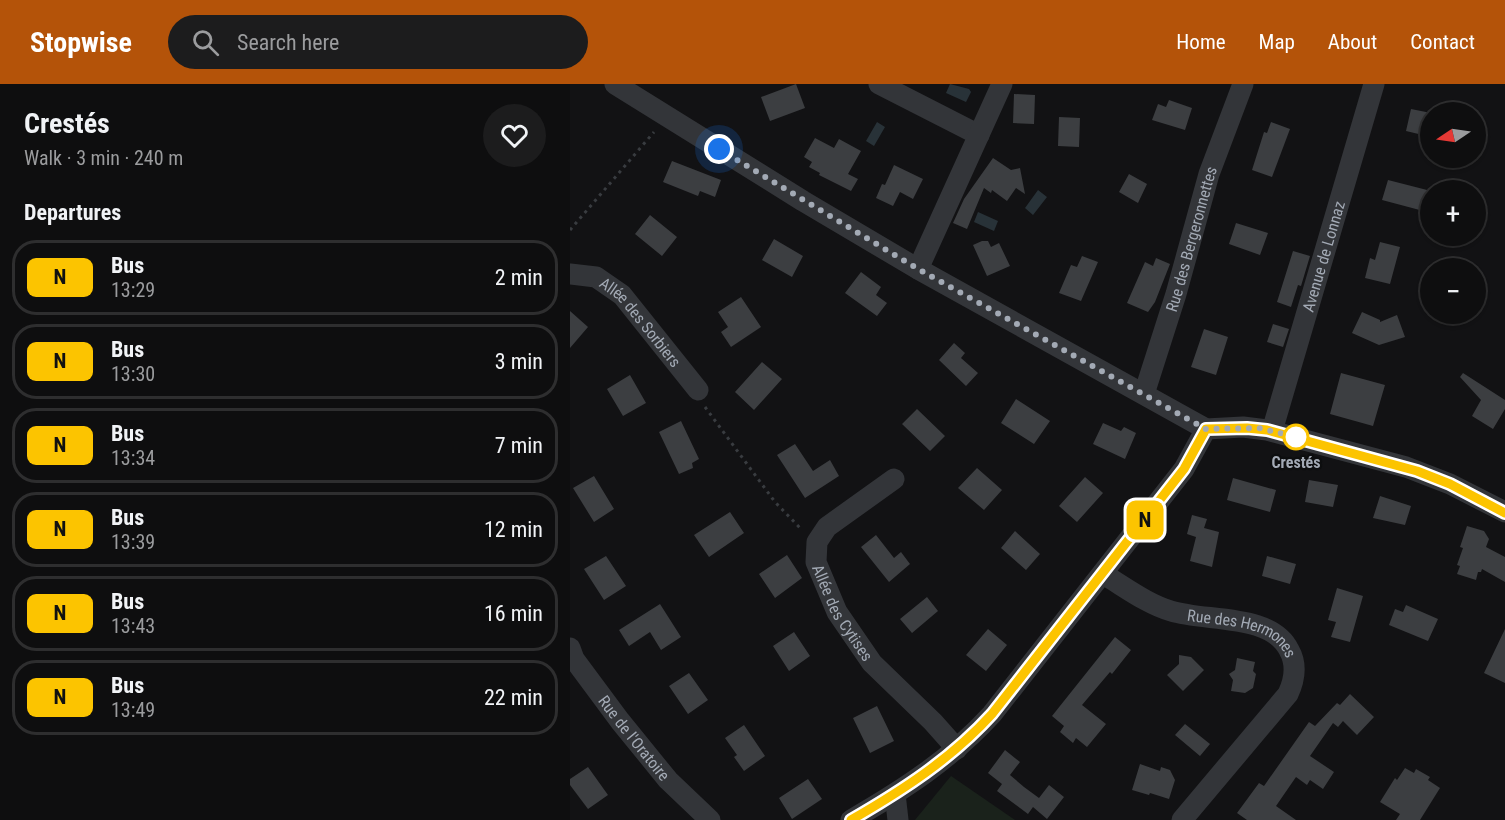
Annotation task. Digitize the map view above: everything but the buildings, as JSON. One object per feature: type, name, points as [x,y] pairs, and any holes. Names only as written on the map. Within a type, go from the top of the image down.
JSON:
[{"type":"street","points":[[615,84],[918,269],[1206,429],[1247,428],[1272,431],[1417,471],[1450,484],[1505,512]]},
{"type":"street","points":[[879,84],[979,135]]},
{"type":"street","points":[[918,269],[1002,84]]},
{"type":"street","name":"Rue des Bergeronnettes","points":[[1144,394],[1176,294],[1209,174],[1243,84]]},
{"type":"street","name":"Avenue de Lonnaz","points":[[1272,431],[1374,84]]},
{"type":"street","name":"Allée des Sorbiers","points":[[570,274],[596,277],[622,295],[698,390]]},
{"type":"street","points":[[851,820],[933,769],[957,749],[1003,701],[1184,469],[1206,429]]},
{"type":"street","name":"Allée des Cytises","points":[[894,479],[827,527],[817,542],[816,562],[837,612],[872,663],[933,722],[957,749]]},
{"type":"street","name":"Rue des Hermones","points":[[1103,574],[1144,599],[1168,610],[1263,627],[1280,637],[1292,654],[1294,674],[1288,694],[1182,820]]},
{"type":"street","name":"Rue de l'Oratoire","points":[[570,648],[574,659],[620,722],[668,780],[710,820]]},
{"type":"street","points":[[895,794],[898,820]]},
{"type":"path","points":[[570,230],[667,117]]},
{"type":"path","points":[[698,390],[704,406],[775,502],[794,524],[817,542]]},
{"type":"shaded area","points":[[950,84],[969,89],[971,92],[966,102],[946,93]]},
{"type":"shaded area","points":[[877,122],[885,127],[874,146],[866,141]]},
{"type":"shaded area","points":[[1038,190],[1047,197],[1033,215],[1025,208]]},
{"type":"shaded area","points":[[978,212],[998,221],[994,231],[974,222]]},
{"type":"shaded area","points":[[951,776],[1015,820],[915,820]]},
{"type":"bus line","name":"N","points":[[851,820],[933,769],[969,738],[992,714],[1184,469],[1206,429],[1259,428],[1406,467],[1450,484],[1505,513]]},
{"type":"place","name":"Crestés","points":[[1296,437]]},
{"type":"route","points":[[719,149],[918,269],[1206,429],[1259,428],[1296,437]]}]
